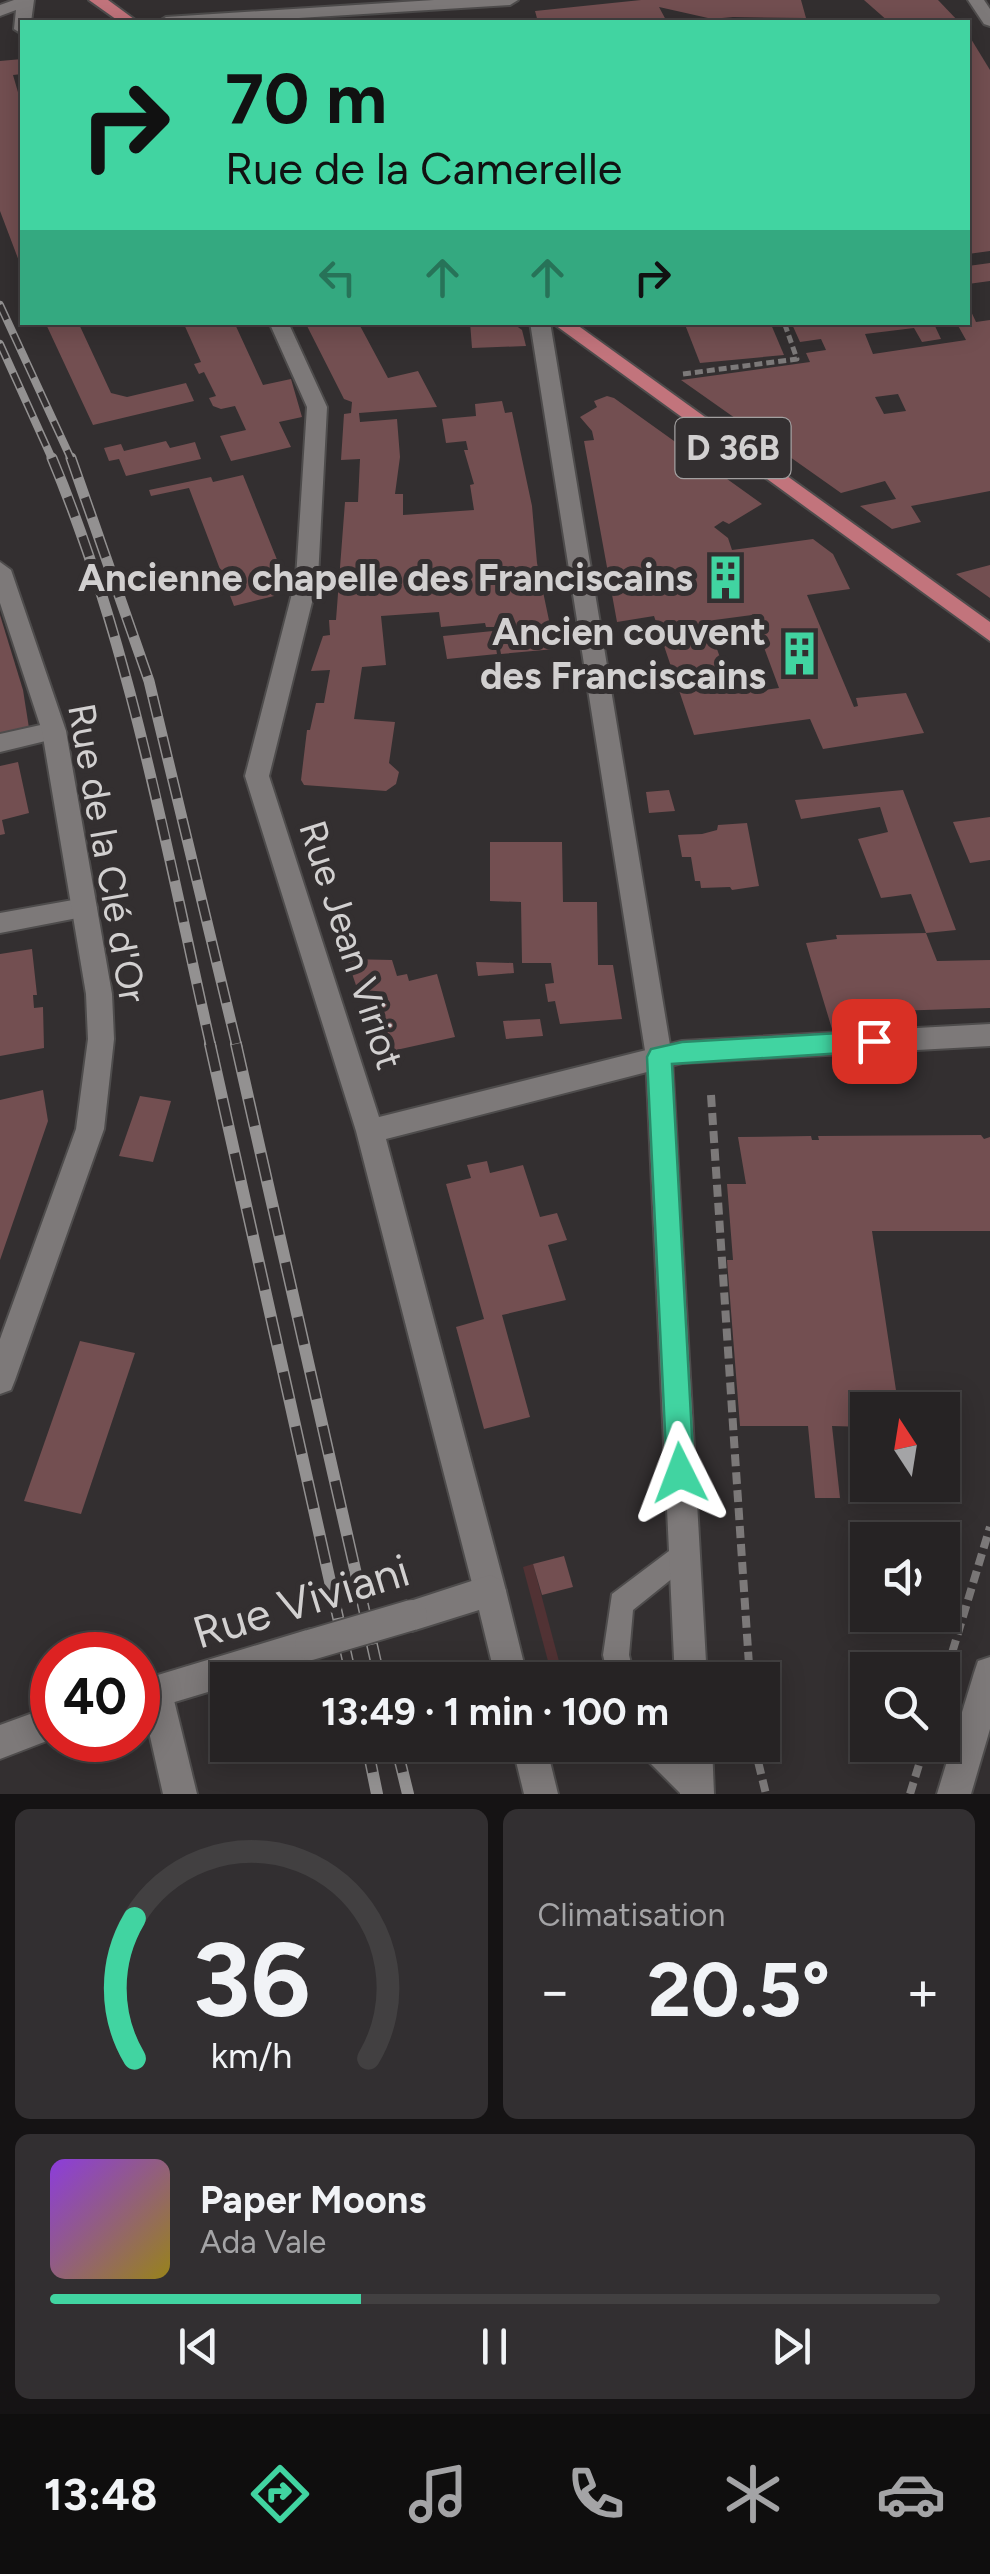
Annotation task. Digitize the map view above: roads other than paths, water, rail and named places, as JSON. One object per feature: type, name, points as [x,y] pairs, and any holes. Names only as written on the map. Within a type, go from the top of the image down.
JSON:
[{"type":"main road","points":[[98,0],[127,20]]},
{"type":"main road","name":"D 36B","points":[[564,325],[990,633]]},
{"type":"street","points":[[197,20],[512,0]]},
{"type":"street","points":[[0,11],[23,1]]},
{"type":"street","name":"Rue Jean Viriot","points":[[279,325],[316,406],[308,578],[257,776],[370,1131],[508,1662]]},
{"type":"street","points":[[540,325],[660,1057],[690,1662]]},
{"type":"street","name":"Rue de la Clé d'Or","points":[[0,570],[54,732],[99,994],[98,1088],[90,1129],[0,1380]]},
{"type":"street","points":[[0,744],[54,732]]},
{"type":"street","points":[[0,923],[84,908]]},
{"type":"street","points":[[370,1131],[682,1052],[990,1035]]},
{"type":"street","name":"Rue Viviani","points":[[160,1690],[490,1591]]},
{"type":"street","points":[[954,1794],[990,1673]]},
{"type":"street","points":[[0,1742],[30,1731]]},
{"type":"street","points":[[160,1733],[180,1794]]},
{"type":"street","points":[[533,1762],[541,1794]]},
{"type":"street","points":[[695,1762],[697,1793]]},
{"type":"lane","points":[[618,1662],[622,1603],[684,1552]]},
{"type":"lane","points":[[667,1762],[697,1793]]},
{"type":"railway","points":[[0,305],[72,461]]},
{"type":"railway","points":[[0,344],[53,461]]},
{"type":"railway","points":[[52,458],[80,529],[125,675],[211,1047]]},
{"type":"railway","points":[[71,458],[149,681],[237,1047]]},
{"type":"railway","points":[[210,1044],[348,1662]]},
{"type":"railway","points":[[236,1044],[376,1662]]},
{"type":"railway","points":[[370,1762],[377,1794]]},
{"type":"railway","points":[[400,1762],[408,1794]]},
{"type":"place","name":"Ancienne chapelle des Franciscains","points":[[726,578]]},
{"type":"place","name":"Ancien couvent des Franciscains","points":[[799,654]]}]
